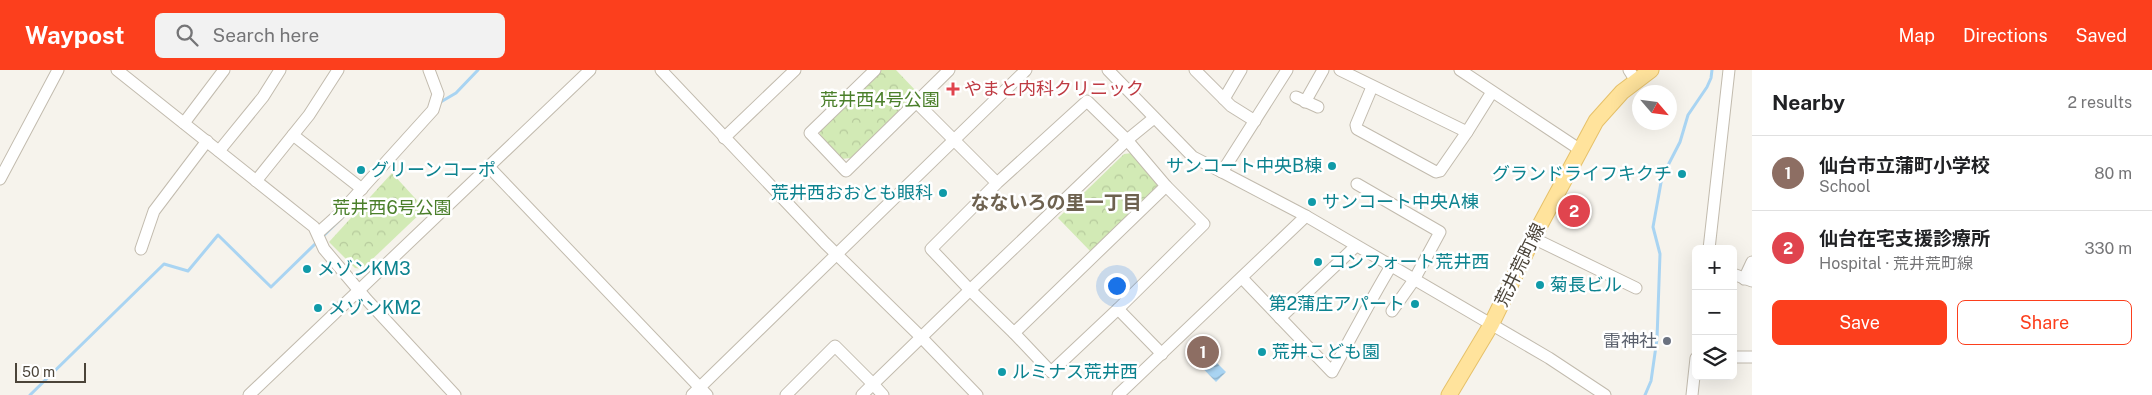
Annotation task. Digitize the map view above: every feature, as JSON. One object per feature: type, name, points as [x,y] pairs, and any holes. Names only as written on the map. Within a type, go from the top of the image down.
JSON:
[{"type":"main road","name":"荒井荒町線","points":[[1449,395],[1491,325],[1533,238],[1579,150],[1601,114],[1633,75],[1651,70]]},
{"type":"street","points":[[0,179],[58,70]]},
{"type":"street","points":[[117,70],[314,227],[319,239],[359,291],[455,395]]},
{"type":"street","points":[[184,123],[224,70]]},
{"type":"street","points":[[219,151],[263,97],[280,70]]},
{"type":"street","points":[[256,181],[309,115],[338,70]]},
{"type":"street","points":[[319,239],[338,215],[433,110],[438,94],[429,70]]},
{"type":"street","points":[[249,395],[590,70]]},
{"type":"street","points":[[661,70],[837,256],[921,337],[977,395]]},
{"type":"street","points":[[724,138],[795,70]]},
{"type":"street","points":[[875,70],[810,133],[846,171],[949,70]]},
{"type":"street","points":[[489,167],[699,393],[1026,70]]},
{"type":"street","points":[[1108,70],[1194,157],[1306,216],[1549,358],[1605,395]]},
{"type":"street","points":[[1195,70],[1231,106],[1254,121]]},
{"type":"street","points":[[1224,99],[1241,70]]},
{"type":"street","points":[[1222,172],[1287,70]]},
{"type":"street","points":[[1318,107],[1301,100],[1323,70]]},
{"type":"street","points":[[1340,70],[1467,132]]},
{"type":"street","points":[[1460,70],[1579,150]]},
{"type":"street","points":[[1709,245],[1729,70]]},
{"type":"street","points":[[1372,87],[1356,125],[1357,129],[1436,172],[1440,171],[1492,92]]},
{"type":"street","points":[[1087,101],[1126,140],[1166,186],[1204,224],[1051,372],[931,249],[997,183],[1087,101]]},
{"type":"street","points":[[916,102],[997,183]]},
{"type":"street","points":[[862,395],[1126,140],[1154,118]]},
{"type":"street","points":[[294,134],[362,189]]},
{"type":"street","points":[[141,248],[154,211],[207,141]]},
{"type":"street","points":[[1357,184],[1440,232],[1414,280],[1392,311]]},
{"type":"street","points":[[1014,333],[1166,186]]},
{"type":"street","points":[[1118,395],[1306,216]]},
{"type":"street","points":[[1533,238],[1636,288]]},
{"type":"street","points":[[1280,318],[1356,246]]},
{"type":"street","points":[[1743,278],[1752,262]]},
{"type":"street","points":[[1242,278],[1332,372],[1369,302],[1391,266]]},
{"type":"street","points":[[1118,309],[1162,354]]},
{"type":"street","points":[[786,395],[835,346],[883,395]]},
{"type":"street","points":[[1737,357],[1752,357]]},
{"type":"street","points":[[1692,395],[1694,380]]},
{"type":"street","points":[[259,386],[267,395]]},
{"type":"green space","name":"荒井西4号公園","points":[[880,70],[896,70],[918,93],[851,158],[841,159],[820,135],[820,129]]},
{"type":"green space","points":[[1132,153],[1160,187],[1092,253],[1058,218],[1124,154]]},
{"type":"green space","name":"荒井西6号公園","points":[[392,173],[425,209],[362,269],[355,268],[329,242]]},
{"type":"water","points":[[1201,347],[1226,372],[1216,382],[1191,356]]},
{"type":"waterway","points":[[439,103],[456,93],[478,70]]},
{"type":"waterway","points":[[1645,395],[1651,381],[1657,339],[1660,254],[1653,227],[1662,177],[1680,142],[1688,115],[1707,87],[1712,70]]},
{"type":"waterway","points":[[30,395],[164,264],[188,271],[218,235],[271,287],[352,208]]},
{"type":"place","name":"やまと内科クリニック","points":[[953,89]]},
{"type":"place","name":"サンコート中央B棟","points":[[1332,166]]},
{"type":"place","name":"グリーンコーポ","points":[[361,170]]},
{"type":"place","name":"グランドライフキクチ","points":[[1682,174]]},
{"type":"place","name":"荒井西おおとも眼科","points":[[943,193]]},
{"type":"place","name":"サンコート中央A棟","points":[[1312,202]]},
{"type":"place","name":"仙台在宅支援診療所","points":[[1574,211]]},
{"type":"place","name":"コンフォート荒井西","points":[[1318,262]]},
{"type":"place","name":"メゾンKM3","points":[[307,269]]},
{"type":"place","name":"菊長ビル","points":[[1540,285]]},
{"type":"place","name":"第2蒲庄アパート","points":[[1415,304]]},
{"type":"place","name":"メゾンKM2","points":[[318,308]]},
{"type":"place","name":"雷神社","points":[[1667,341]]},
{"type":"place","name":"仙台市立蒲町小学校","points":[[1203,352]]},
{"type":"place","name":"荒井こども園","points":[[1262,352]]},
{"type":"place","name":"ルミナス荒井西","points":[[1002,372]]},
{"type":"district","name":"なないろの里一丁目","points":[[1056,202]]}]
